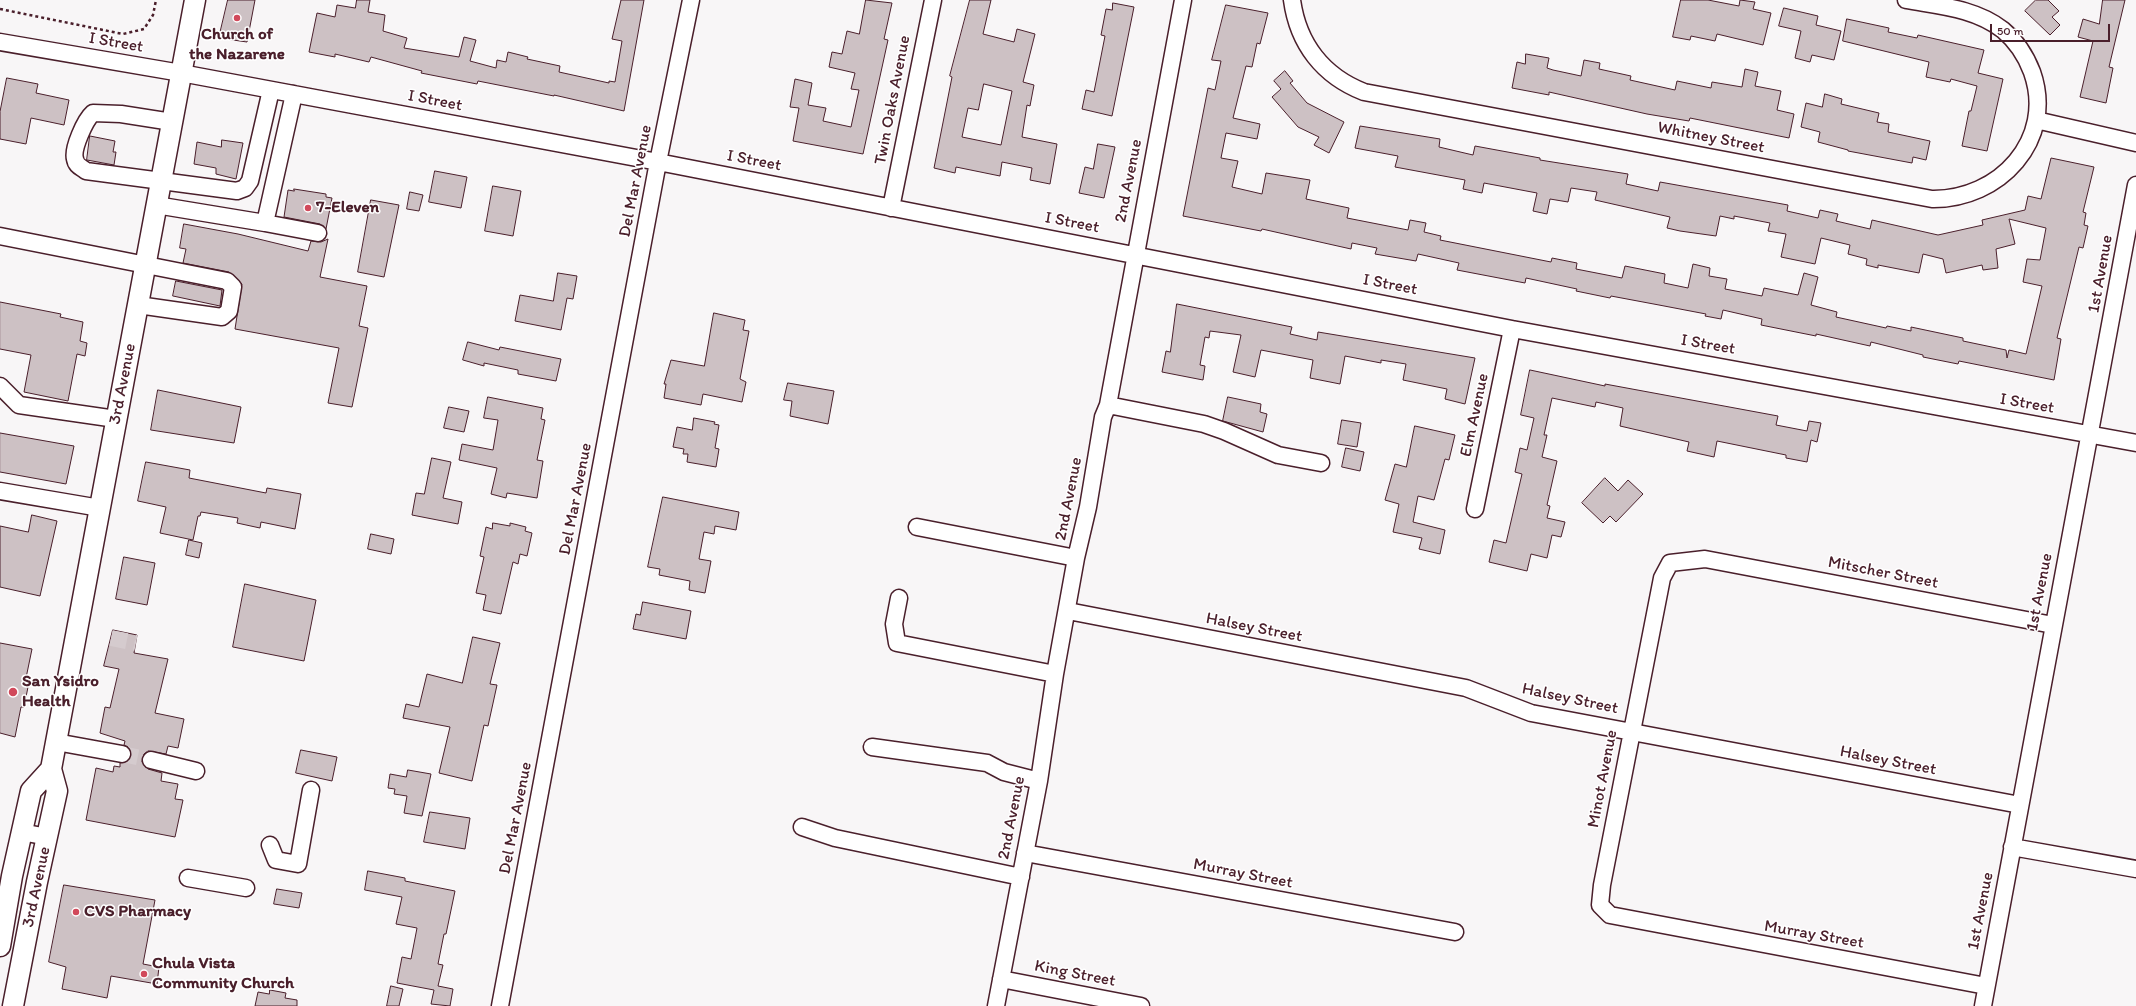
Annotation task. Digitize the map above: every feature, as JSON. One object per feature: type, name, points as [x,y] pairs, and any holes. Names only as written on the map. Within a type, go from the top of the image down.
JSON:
[{"type":"main road","name":"3rd Avenue","points":[[13,1006],[37,882],[58,791],[51,769],[195,0]]},
{"type":"main road","name":"3rd Avenue","points":[[0,946],[21,832],[31,791],[51,769]]},
{"type":"street","name":"Del Mar Avenue","points":[[500,1006],[658,162],[691,0]]},
{"type":"street","name":"Twin Oaks Avenue","points":[[891,208],[933,0]]},
{"type":"street","name":"2nd Avenue","points":[[996,1006],[1039,781],[1055,674],[1068,611],[1076,558],[1088,507],[1103,417],[1108,405],[1135,254],[1184,0]]},
{"type":"street","name":"Whitney Street","points":[[1292,0],[1297,26],[1310,53],[1329,73],[1351,88],[1364,92],[1932,199],[1945,200],[1970,195],[1993,183],[2011,168],[2025,149],[2036,120],[2037,92],[2032,72],[2023,52],[2004,31],[1980,16],[1966,11],[1906,0]]},
{"type":"street","name":"I Street","points":[[0,42],[181,73],[658,162],[1135,254],[1512,329],[2136,443]]},
{"type":"street","points":[[172,122],[121,114],[94,113],[88,118],[81,134],[74,158],[78,166],[86,171],[237,191],[245,188],[250,181],[271,90]]},
{"type":"street","points":[[265,223],[294,94]]},
{"type":"street","points":[[2036,120],[2136,142]]},
{"type":"street","name":"1st Avenue","points":[[1982,1006],[2053,625],[2091,435],[2136,185]]},
{"type":"street","points":[[156,205],[318,233]]},
{"type":"street","points":[[0,236],[145,266],[227,281],[233,287],[229,311],[222,317],[138,304]]},
{"type":"street","name":"Elm Avenue","points":[[1475,509],[1512,329]]},
{"type":"street","points":[[0,386],[20,405],[116,419]]},
{"type":"street","points":[[1108,405],[1204,424],[1224,430],[1278,455],[1321,463]]},
{"type":"street","points":[[0,491],[100,508]]},
{"type":"street","points":[[917,527],[1076,558]]},
{"type":"street","name":"Mitscher Street","points":[[1705,559],[2053,625]]},
{"type":"street","name":"Minot Avenue","points":[[1636,921],[1610,915],[1600,905],[1602,885],[1662,578],[1670,563],[1705,559]]},
{"type":"street","points":[[899,598],[894,624],[897,643],[1055,674]]},
{"type":"street","name":"Halsey Street","points":[[1068,611],[1466,688],[1531,713],[2020,805]]},
{"type":"street","points":[[56,742],[122,754]]},
{"type":"street","points":[[872,747],[987,763],[1004,772],[1039,781]]},
{"type":"street","points":[[151,760],[196,771]]},
{"type":"street","points":[[270,845],[276,860],[298,864],[311,790]]},
{"type":"street","points":[[802,827],[836,838],[1020,877]]},
{"type":"street","points":[[21,832],[48,837]]},
{"type":"street","points":[[2012,847],[2136,869]]},
{"type":"street","name":"Murray Street","points":[[1025,853],[1455,932]]},
{"type":"street","points":[[188,878],[246,888]]},
{"type":"street","name":"Murray Street","points":[[1636,921],[1986,986]]},
{"type":"street","name":"King Street","points":[[1002,978],[1141,1006]]},
{"type":"path","points":[[0,9],[123,34],[144,29],[153,14],[156,0]]},
{"type":"building","points":[[228,0],[255,0],[247,42],[219,38]]},
{"type":"building","points":[[357,0],[370,0],[368,12],[385,15],[383,31],[407,38],[404,48],[459,57],[464,37],[476,40],[470,61],[496,68],[497,60],[506,62],[508,52],[528,57],[527,59],[560,66],[559,72],[609,83],[609,81],[615,82],[622,41],[612,39],[621,0],[644,0],[624,111],[554,95],[478,81],[477,84],[421,73],[422,71],[371,57],[369,62],[335,54],[335,57],[309,52],[317,13],[335,17],[337,5],[355,8]]},
{"type":"building","points":[[866,0],[892,3],[884,39],[888,40],[863,154],[793,141],[799,108],[790,107],[795,79],[812,83],[808,105],[826,108],[823,121],[851,127],[859,90],[851,89],[855,73],[829,67],[832,52],[842,54],[847,31],[859,34]]},
{"type":"building","points":[[970,0],[991,0],[983,34],[1014,42],[1017,29],[1035,34],[1023,82],[1034,85],[1030,106],[1027,105],[1022,137],[1057,144],[1050,184],[1030,180],[1032,168],[1002,162],[1000,176],[956,167],[955,173],[934,168],[952,77],[950,76]],"holes":[[[984,84],[1012,91],[1001,145],[962,137],[968,108],[978,110]]]},
{"type":"building","points":[[1681,0],[1708,0],[1739,6],[1740,0],[1755,2],[1753,9],[1771,13],[1763,45],[1717,34],[1715,41],[1691,36],[1690,40],[1673,37]]},
{"type":"building","points":[[2036,0],[2048,0],[2059,11],[2052,17],[2060,25],[2050,35],[2025,11]]},
{"type":"building","points":[[2103,0],[2125,0],[2109,67],[2113,68],[2106,103],[2080,97],[2093,41],[2078,37],[2083,19],[2099,24]]},
{"type":"building","points":[[1113,3],[1134,7],[1112,116],[1082,109],[1086,90],[1094,92],[1105,36],[1101,35],[1106,9],[1112,10]]},
{"type":"building","points":[[1226,5],[1268,13],[1260,44],[1257,43],[1252,67],[1246,66],[1233,118],[1260,124],[1257,139],[1226,133],[1221,158],[1238,161],[1232,187],[1262,194],[1266,173],[1310,180],[1306,199],[1349,208],[1347,218],[1408,230],[1410,220],[1426,223],[1424,232],[1441,236],[1440,240],[1551,262],[1552,258],[1577,263],[1576,269],[1622,278],[1625,266],[1665,274],[1664,283],[1688,288],[1693,264],[1710,268],[1709,276],[1727,279],[1725,289],[1762,296],[1764,288],[1798,295],[1804,273],[1818,277],[1811,305],[1837,312],[1836,317],[1886,328],[1887,326],[1911,331],[1911,327],[1963,338],[1963,341],[2006,350],[2007,358],[2009,350],[2026,354],[2042,286],[2023,282],[2027,259],[2040,260],[2046,228],[2009,219],[2015,244],[1996,249],[1998,268],[1983,270],[1982,265],[1946,273],[1943,259],[1923,254],[1919,273],[1878,265],[1878,268],[1866,265],[1867,259],[1848,254],[1850,245],[1821,238],[1815,264],[1781,257],[1786,234],[1768,231],[1770,223],[1734,216],[1734,219],[1720,216],[1716,236],[1680,231],[1667,228],[1670,217],[1595,200],[1597,192],[1571,188],[1568,202],[1550,199],[1547,214],[1533,211],[1537,193],[1484,183],[1482,193],[1463,189],[1465,180],[1395,167],[1398,156],[1355,148],[1360,126],[1440,139],[1439,147],[1473,155],[1475,146],[1540,158],[1540,160],[1628,174],[1626,184],[1658,191],[1660,182],[1788,205],[1787,211],[1818,218],[1820,210],[1838,214],[1836,221],[1870,229],[1872,220],[1938,235],[1983,225],[1982,220],[2025,210],[2028,196],[2041,199],[2051,158],[2094,167],[2083,212],[2086,213],[2084,225],[2088,226],[2083,248],[2079,247],[2057,338],[2061,339],[2054,380],[1959,361],[1958,364],[1923,357],[1923,355],[1871,342],[1870,346],[1816,334],[1816,336],[1761,325],[1762,319],[1723,310],[1721,319],[1705,316],[1706,314],[1576,291],[1577,289],[1526,278],[1525,283],[1457,270],[1459,263],[1418,254],[1416,261],[1375,254],[1377,248],[1352,243],[1351,249],[1262,229],[1261,231],[1183,216],[1208,88],[1215,90],[1221,61],[1212,60]]},
{"type":"building","points":[[1784,8],[1818,16],[1816,25],[1841,31],[1834,60],[1812,55],[1810,62],[1795,58],[1801,31],[1779,26]]},
{"type":"building","points":[[1847,19],[1889,28],[1888,32],[1917,38],[1918,35],[1984,50],[1978,73],[2003,79],[1987,151],[1962,146],[1969,111],[1971,111],[1977,86],[1951,79],[1950,82],[1926,77],[1929,62],[1843,41]]},
{"type":"building","points":[[1526,54],[1549,58],[1547,68],[1553,70],[1581,76],[1584,60],[1600,63],[1599,69],[1631,76],[1630,80],[1675,90],[1677,81],[1711,88],[1712,82],[1742,87],[1745,69],[1758,72],[1755,86],[1781,91],[1777,110],[1794,114],[1789,138],[1690,118],[1689,121],[1647,114],[1549,92],[1549,95],[1512,88],[1517,62],[1525,64]]},
{"type":"building","points":[[1285,71],[1293,81],[1290,83],[1307,103],[1344,122],[1329,153],[1314,145],[1319,137],[1298,127],[1272,97],[1281,89],[1274,81]]},
{"type":"building","points":[[7,78],[38,84],[36,93],[69,100],[64,125],[31,118],[26,144],[0,139],[0,112]]},
{"type":"building","points":[[1825,94],[1842,99],[1841,104],[1879,113],[1877,122],[1889,124],[1888,132],[1930,141],[1926,160],[1913,157],[1912,163],[1848,151],[1818,142],[1820,132],[1801,127],[1806,103],[1822,107]]},
{"type":"building","points":[[90,136],[115,141],[113,152],[116,152],[114,165],[87,160]]},
{"type":"building","points":[[222,140],[243,143],[236,179],[216,174],[216,168],[194,164],[197,142],[221,147]]},
{"type":"building","points":[[1098,144],[1115,147],[1104,198],[1079,193],[1085,167],[1093,169]]},
{"type":"building","points":[[435,171],[467,177],[461,208],[429,202]]},
{"type":"building","points":[[493,186],[521,191],[513,236],[485,231]]},
{"type":"building","name":"7-Eleven","points":[[294,189],[326,194],[326,197],[332,198],[326,229],[320,224],[284,217],[288,190],[294,191]]},
{"type":"building","points":[[410,192],[423,195],[419,211],[407,209]]},
{"type":"building","points":[[371,200],[399,205],[384,277],[358,272]]},
{"type":"building","points":[[184,224],[238,234],[308,251],[311,241],[321,242],[328,239],[320,277],[367,286],[359,326],[368,328],[352,407],[328,403],[339,348],[235,329],[242,284],[229,272],[183,263],[186,249],[180,248]]},
{"type":"building","points":[[558,273],[577,276],[573,299],[567,298],[561,330],[515,321],[520,295],[553,301]]},
{"type":"building","points":[[176,281],[222,290],[220,306],[173,296]]},
{"type":"building","points":[[0,302],[61,314],[60,317],[83,322],[80,341],[87,343],[85,356],[77,354],[68,401],[24,392],[31,355],[0,349]]},
{"type":"building","points":[[1177,304],[1292,327],[1290,334],[1317,340],[1318,332],[1475,358],[1465,404],[1445,399],[1447,389],[1403,380],[1406,364],[1381,360],[1381,363],[1345,356],[1340,384],[1310,378],[1313,360],[1261,350],[1255,377],[1233,372],[1241,335],[1210,331],[1209,338],[1205,337],[1200,365],[1205,366],[1203,380],[1162,372],[1166,351],[1170,352]]},
{"type":"building","points":[[714,313],[745,320],[743,330],[749,331],[740,379],[746,382],[742,402],[703,394],[701,405],[664,398],[666,384],[664,384],[671,360],[704,366]]},
{"type":"building","points":[[468,342],[499,350],[500,347],[561,359],[556,381],[518,374],[518,370],[484,363],[484,366],[463,360]]},
{"type":"building","points":[[1530,370],[1605,386],[1605,384],[1778,416],[1776,425],[1807,431],[1809,421],[1821,423],[1817,442],[1811,440],[1807,462],[1786,458],[1786,455],[1717,441],[1714,457],[1687,451],[1689,442],[1620,426],[1623,408],[1596,402],[1595,407],[1552,398],[1544,435],[1547,435],[1542,457],[1557,461],[1547,505],[1550,506],[1547,518],[1565,522],[1561,537],[1552,535],[1547,558],[1531,554],[1527,571],[1489,562],[1494,540],[1506,543],[1522,474],[1515,472],[1520,448],[1527,450],[1534,418],[1521,415]]},
{"type":"building","points":[[788,383],[834,391],[828,424],[790,416],[792,401],[784,400]]},
{"type":"building","points":[[158,390],[241,407],[234,443],[151,430]]},
{"type":"building","points":[[488,397],[543,408],[541,419],[545,420],[537,460],[543,461],[537,498],[507,493],[506,498],[491,494],[497,468],[459,460],[462,444],[493,450],[498,420],[484,418]]},
{"type":"building","points":[[1228,397],[1261,404],[1260,412],[1267,414],[1263,432],[1223,421]]},
{"type":"building","points":[[449,407],[469,411],[464,432],[444,428]]},
{"type":"building","points":[[694,418],[715,422],[714,424],[719,425],[715,448],[719,449],[716,467],[687,462],[688,454],[683,454],[684,449],[673,447],[677,427],[692,430]]},
{"type":"building","points":[[1342,420],[1361,423],[1357,447],[1338,444]]},
{"type":"building","points":[[1415,426],[1455,435],[1449,460],[1445,459],[1434,500],[1418,496],[1413,522],[1445,530],[1440,554],[1419,549],[1422,538],[1393,532],[1399,504],[1385,500],[1395,464],[1406,467]]},
{"type":"building","points":[[0,433],[74,446],[66,484],[0,472]]},
{"type":"building","points":[[1346,448],[1364,452],[1360,471],[1342,467]]},
{"type":"building","points":[[432,458],[451,462],[443,498],[462,502],[458,524],[412,515],[416,493],[424,494]]},
{"type":"building","points":[[146,462],[190,470],[189,478],[266,493],[267,488],[301,494],[295,529],[261,522],[260,528],[237,523],[238,518],[201,512],[200,516],[198,516],[193,540],[160,533],[166,507],[138,501]]},
{"type":"building","points":[[1605,478],[1618,491],[1628,480],[1643,494],[1616,522],[1610,516],[1603,523],[1582,503]]},
{"type":"building","points":[[663,497],[739,512],[736,530],[715,526],[714,534],[704,532],[699,559],[711,561],[705,593],[689,590],[690,581],[659,575],[660,569],[648,567]]},
{"type":"building","points":[[32,515],[57,521],[40,596],[0,587],[0,526],[28,532]]},
{"type":"building","points":[[493,523],[510,526],[510,523],[526,527],[525,531],[532,533],[527,556],[520,554],[518,564],[513,562],[501,614],[483,610],[486,595],[476,593],[484,557],[480,556],[486,527],[492,529]]},
{"type":"building","points":[[371,534],[394,539],[391,554],[368,549]]},
{"type":"building","points":[[189,540],[202,543],[199,558],[186,555]]},
{"type":"building","points":[[124,557],[155,563],[147,605],[116,599]]},
{"type":"building","points":[[245,584],[316,600],[304,661],[233,647]]},
{"type":"building","points":[[643,602],[691,611],[686,639],[633,629],[636,614],[640,615]]},
{"type":"building","points":[[113,630],[137,635],[134,653],[168,659],[155,713],[184,719],[178,748],[168,746],[166,754],[148,751],[144,754],[142,762],[148,769],[162,773],[161,781],[178,784],[175,799],[183,800],[175,837],[86,820],[96,768],[113,772],[114,766],[120,767],[120,763],[129,760],[131,755],[128,747],[124,745],[125,741],[100,733],[105,707],[110,708],[119,669],[104,666]]},
{"type":"building","points":[[473,637],[500,643],[490,684],[497,685],[488,726],[484,725],[472,781],[439,773],[450,727],[403,718],[406,704],[419,707],[427,674],[462,683]]},
{"type":"building","name":"San Ysidro Health","points":[[0,643],[32,649],[26,678],[30,677],[24,707],[21,707],[15,737],[0,733]]},
{"type":"building","points":[[301,750],[337,757],[332,781],[296,773]]},
{"type":"building","points":[[408,770],[431,774],[422,816],[404,813],[407,796],[394,794],[395,789],[388,788],[390,774],[406,777]]},
{"type":"building","points":[[430,812],[470,818],[465,849],[424,842]]},
{"type":"building","points":[[368,871],[405,878],[405,881],[455,891],[438,964],[443,965],[438,986],[453,989],[450,1006],[431,1004],[434,990],[397,983],[402,957],[411,959],[417,928],[396,924],[402,897],[365,890]]},
{"type":"building","points":[[64,885],[155,900],[143,964],[159,967],[157,984],[111,976],[107,998],[62,989],[66,967],[49,962]]},
{"type":"building","points":[[277,889],[302,893],[299,908],[274,904]]},
{"type":"building","points":[[391,986],[403,989],[399,1006],[387,1006]]},
{"type":"building","points":[[270,990],[286,993],[285,998],[297,1000],[297,1006],[255,1006],[258,992],[269,994]]},
{"type":"tunnel","points":[[111,638],[136,643]]},
{"type":"tunnel","points":[[122,754],[151,760]]},
{"type":"place","name":"Church of the Nazarene","points":[[237,18]]},
{"type":"place","name":"7-Eleven","points":[[308,208]]},
{"type":"place","name":"San Ysidro Health","points":[[13,692]]},
{"type":"place","name":"CVS Pharmacy","points":[[76,912]]},
{"type":"place","name":"Chula Vista Community Church","points":[[144,974]]}]
